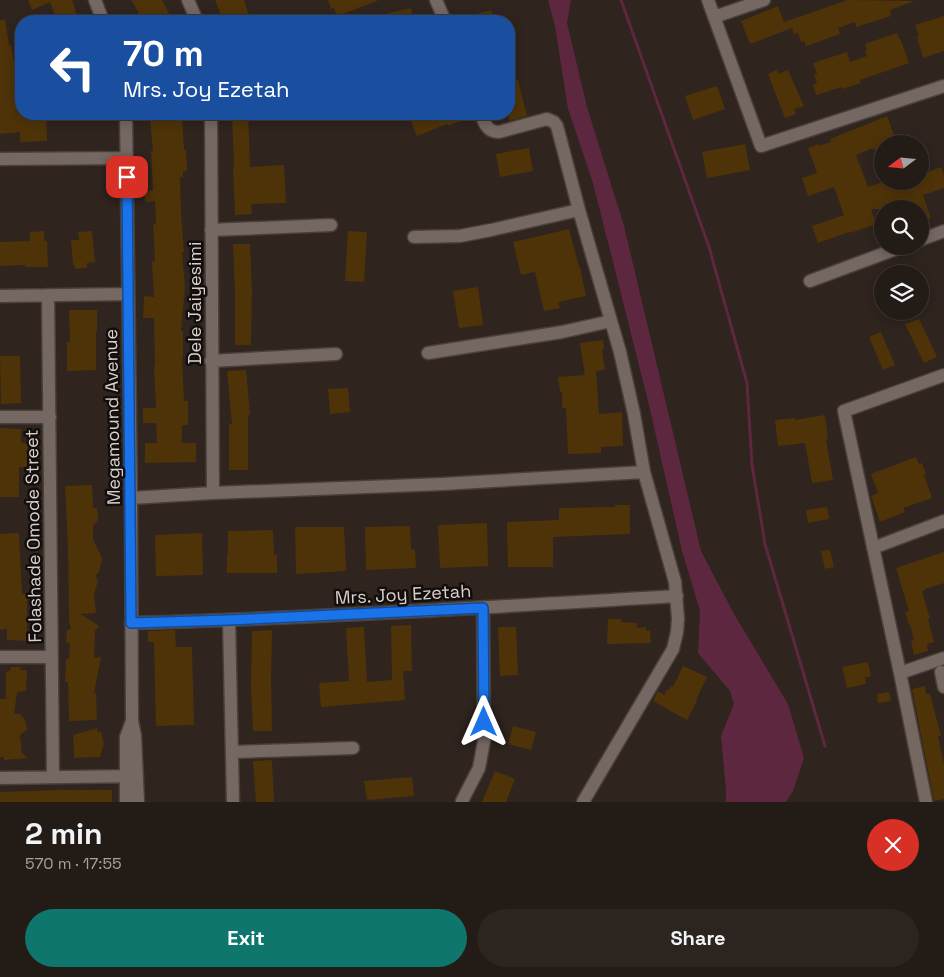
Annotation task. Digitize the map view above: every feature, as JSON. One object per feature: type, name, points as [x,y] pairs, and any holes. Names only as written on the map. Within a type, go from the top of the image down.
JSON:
[{"type":"street","points":[[95,0],[101,15]]},
{"type":"street","points":[[188,0],[194,15]]},
{"type":"street","points":[[436,0],[442,15]]},
{"type":"street","points":[[708,0],[761,146],[944,86]]},
{"type":"street","points":[[714,16],[764,0]]},
{"type":"street","points":[[484,120],[487,128],[494,132],[547,119],[554,122],[557,126],[611,321],[634,414],[644,472],[675,582],[678,619],[673,649],[583,802]]},
{"type":"street","name":"Megamound Avenue","points":[[126,120],[132,720],[126,737],[131,776],[138,802]]},
{"type":"street","name":"Dele Jaiyesimi","points":[[211,120],[212,493]]},
{"type":"street","points":[[0,159],[127,158]]},
{"type":"street","points":[[414,237],[460,236],[579,210]]},
{"type":"street","points":[[211,230],[331,225]]},
{"type":"street","points":[[929,237],[944,231]]},
{"type":"street","points":[[810,282],[880,255]]},
{"type":"street","points":[[0,296],[128,294]]},
{"type":"street","name":"Folashade Omode Street","points":[[48,295],[53,777]]},
{"type":"street","points":[[428,353],[562,332],[611,321]]},
{"type":"street","points":[[211,361],[336,354]]},
{"type":"street","points":[[926,802],[844,411],[944,375]]},
{"type":"street","points":[[0,417],[50,416]]},
{"type":"street","points":[[131,498],[442,484],[644,472]]},
{"type":"street","points":[[873,548],[944,521]]},
{"type":"street","name":"Mrs. Joy Ezetah","points":[[131,623],[483,608],[676,596]]},
{"type":"street","points":[[462,801],[479,768],[484,741],[483,608]]},
{"type":"street","points":[[229,620],[233,802]]},
{"type":"street","points":[[0,658],[52,657]]},
{"type":"street","points":[[900,673],[944,658]]},
{"type":"street","points":[[941,672],[944,687]]},
{"type":"street","points":[[233,752],[354,748]]},
{"type":"street","points":[[0,778],[131,776]]},
{"type":"street","name":"Megamound Avenue","points":[[126,802],[131,776]]},
{"type":"shaded area","points":[[548,0],[571,0],[567,23],[587,107],[624,226],[701,551],[734,614],[788,704],[804,758],[793,791],[786,802],[726,802],[721,736],[734,704],[730,691],[698,653],[700,611],[682,551],[649,405],[593,183],[568,109],[555,26]]},
{"type":"building","points":[[28,0],[72,0],[77,15],[55,15],[50,2],[32,10]]},
{"type":"building","points":[[131,0],[162,0],[170,15],[137,15],[139,13]]},
{"type":"building","points":[[215,0],[244,0],[249,15],[221,15]]},
{"type":"building","points":[[328,0],[377,0],[340,15],[337,15],[334,8],[331,9]]},
{"type":"building","points":[[848,0],[915,1],[890,10],[891,16],[856,27],[855,22],[838,28],[840,34],[806,46],[804,41],[801,42],[798,33],[794,34],[792,28],[750,44],[741,21],[778,6],[784,22]]},
{"type":"building","points":[[411,8],[413,15],[385,15]]},
{"type":"building","points":[[491,10],[492,15],[473,15]]},
{"type":"building","points":[[944,16],[944,51],[923,58],[915,25]]},
{"type":"building","points":[[0,20],[5,20],[15,69],[15,120],[46,120],[47,141],[20,142],[20,132],[0,134]]},
{"type":"building","points":[[897,33],[909,63],[860,80],[861,83],[816,95],[813,85],[817,83],[814,75],[817,74],[813,63],[847,52],[850,62],[867,56],[865,44]]},
{"type":"building","points":[[777,70],[778,74],[788,70],[804,106],[794,109],[796,114],[785,118],[768,74]]},
{"type":"building","points":[[518,80],[527,116],[515,119],[515,81]]},
{"type":"building","points":[[717,86],[725,109],[693,120],[685,96]]},
{"type":"building","points":[[887,116],[894,135],[874,135],[874,150],[873,148],[856,155],[868,187],[874,185],[874,190],[929,190],[929,172],[941,167],[944,175],[944,188],[923,195],[925,200],[874,200],[874,209],[871,209],[874,225],[818,243],[812,226],[844,215],[834,187],[808,196],[802,178],[817,173],[808,148],[831,142],[830,139]]},
{"type":"building","points":[[150,120],[182,120],[187,171],[183,171],[183,177],[180,177],[185,288],[181,331],[183,331],[184,401],[188,401],[188,425],[182,425],[182,443],[196,443],[196,462],[145,463],[145,443],[157,443],[156,423],[143,423],[143,408],[156,408],[154,318],[143,318],[144,296],[154,297],[152,261],[155,261],[153,224],[156,224],[155,201],[145,202],[145,191],[153,190],[151,151],[153,151]]},
{"type":"building","points":[[232,120],[248,120],[250,167],[284,165],[286,203],[251,204],[252,214],[235,215]]},
{"type":"building","points":[[410,120],[463,120],[448,126],[447,124],[417,136]]},
{"type":"building","points":[[745,144],[750,170],[707,178],[702,152]]},
{"type":"building","points":[[529,148],[533,171],[500,177],[496,154]]},
{"type":"building","points":[[569,229],[586,296],[558,302],[560,308],[544,311],[535,272],[521,275],[513,242]]},
{"type":"building","points":[[44,231],[44,241],[47,241],[48,267],[25,267],[25,265],[0,266],[0,242],[30,241],[30,232]]},
{"type":"building","points":[[92,231],[95,262],[87,263],[87,268],[76,269],[73,263],[71,240],[79,240],[78,232]]},
{"type":"building","points":[[348,231],[367,232],[364,282],[345,281]]},
{"type":"building","points":[[233,244],[250,244],[252,290],[251,345],[235,345]]},
{"type":"building","points":[[478,287],[483,325],[459,328],[453,291]]},
{"type":"building","points":[[69,310],[97,310],[96,370],[67,371],[67,342],[70,342]]},
{"type":"building","points":[[919,320],[937,357],[924,363],[905,324]]},
{"type":"building","points":[[881,332],[895,365],[883,370],[869,337]]},
{"type":"building","points":[[603,340],[604,349],[602,349],[605,370],[596,371],[599,414],[622,412],[623,446],[601,447],[601,453],[568,454],[566,408],[562,408],[562,392],[560,392],[558,377],[585,375],[580,343]]},
{"type":"building","points":[[0,356],[20,356],[21,403],[1,404]]},
{"type":"building","points":[[246,370],[250,415],[248,415],[248,470],[229,470],[229,424],[232,424],[227,371]]},
{"type":"building","points":[[348,388],[350,412],[330,414],[328,389]]},
{"type":"building","points":[[825,415],[828,439],[826,440],[833,480],[812,483],[805,443],[778,446],[775,420],[795,418],[795,420]]},
{"type":"building","points":[[0,428],[21,429],[21,443],[32,443],[32,467],[19,467],[19,497],[0,497]]},
{"type":"building","points":[[916,457],[919,464],[922,463],[932,498],[903,508],[905,512],[880,522],[871,496],[878,493],[871,474]]},
{"type":"building","points":[[92,485],[93,508],[97,508],[98,520],[93,526],[93,539],[102,560],[99,572],[95,576],[98,581],[94,594],[96,613],[80,614],[99,626],[95,631],[94,658],[101,657],[94,693],[96,693],[97,720],[69,721],[68,682],[65,682],[66,659],[69,659],[70,644],[66,642],[66,636],[67,630],[71,629],[69,621],[65,486]]},
{"type":"building","points":[[615,505],[630,505],[630,534],[553,537],[553,567],[508,567],[507,522],[559,520],[559,508],[615,507]]},
{"type":"building","points":[[827,507],[829,519],[808,523],[806,510]]},
{"type":"building","points":[[487,523],[488,566],[440,568],[438,525]]},
{"type":"building","points":[[410,526],[411,550],[415,549],[416,568],[366,570],[365,527]]},
{"type":"building","points":[[295,527],[344,527],[346,571],[296,574]]},
{"type":"building","points":[[273,530],[274,555],[277,555],[277,573],[227,573],[228,531]]},
{"type":"building","points":[[19,533],[22,594],[27,594],[27,641],[7,640],[7,629],[0,630],[0,534]]},
{"type":"building","points":[[202,533],[203,575],[156,576],[155,535]]},
{"type":"building","points":[[830,550],[834,567],[825,569],[821,551]]},
{"type":"building","points":[[944,552],[944,583],[922,591],[934,642],[927,644],[928,651],[914,655],[911,641],[914,640],[905,612],[909,611],[896,568]]},
{"type":"building","points":[[608,619],[621,619],[621,622],[637,623],[637,628],[646,627],[646,631],[650,631],[651,643],[607,644]]},
{"type":"building","points":[[411,625],[412,671],[403,671],[405,700],[321,707],[319,683],[349,681],[346,628],[364,627],[367,682],[392,680],[391,626]]},
{"type":"building","points":[[498,627],[516,627],[518,675],[500,676]]},
{"type":"building","points":[[175,630],[176,647],[192,647],[194,725],[156,726],[154,642],[148,642],[148,631]]},
{"type":"building","points":[[272,630],[272,731],[253,731],[251,686],[252,631]]},
{"type":"building","points":[[868,662],[871,676],[865,678],[866,684],[847,688],[842,667]]},
{"type":"building","points":[[683,666],[707,677],[687,720],[653,701],[658,691],[664,695],[667,689],[669,690],[671,686],[673,687]]},
{"type":"building","points":[[11,667],[21,667],[20,670],[27,670],[26,691],[17,692],[14,714],[20,714],[25,720],[27,730],[20,735],[22,753],[28,758],[4,760],[4,757],[0,757],[0,699],[6,699],[6,672],[11,670]]},
{"type":"building","points":[[925,686],[926,694],[930,694],[941,736],[938,736],[944,764],[944,799],[934,801],[912,689]]},
{"type":"building","points":[[889,692],[891,701],[878,703],[877,694]]},
{"type":"building","points":[[513,726],[536,732],[531,750],[508,744]]},
{"type":"building","points":[[97,728],[97,732],[101,732],[104,744],[100,757],[74,758],[73,735]]},
{"type":"building","points":[[272,760],[274,802],[256,802],[253,761]]},
{"type":"building","points":[[495,771],[515,779],[506,802],[482,802]]},
{"type":"building","points":[[412,777],[414,796],[367,800],[364,781]]},
{"type":"building","points":[[112,790],[112,802],[0,802],[0,792]]},
{"type":"waterway","points":[[621,0],[709,247],[747,383],[752,465],[765,544],[825,746]]},
{"type":"route","points":[[127,177],[131,623],[483,608],[484,722]]}]
